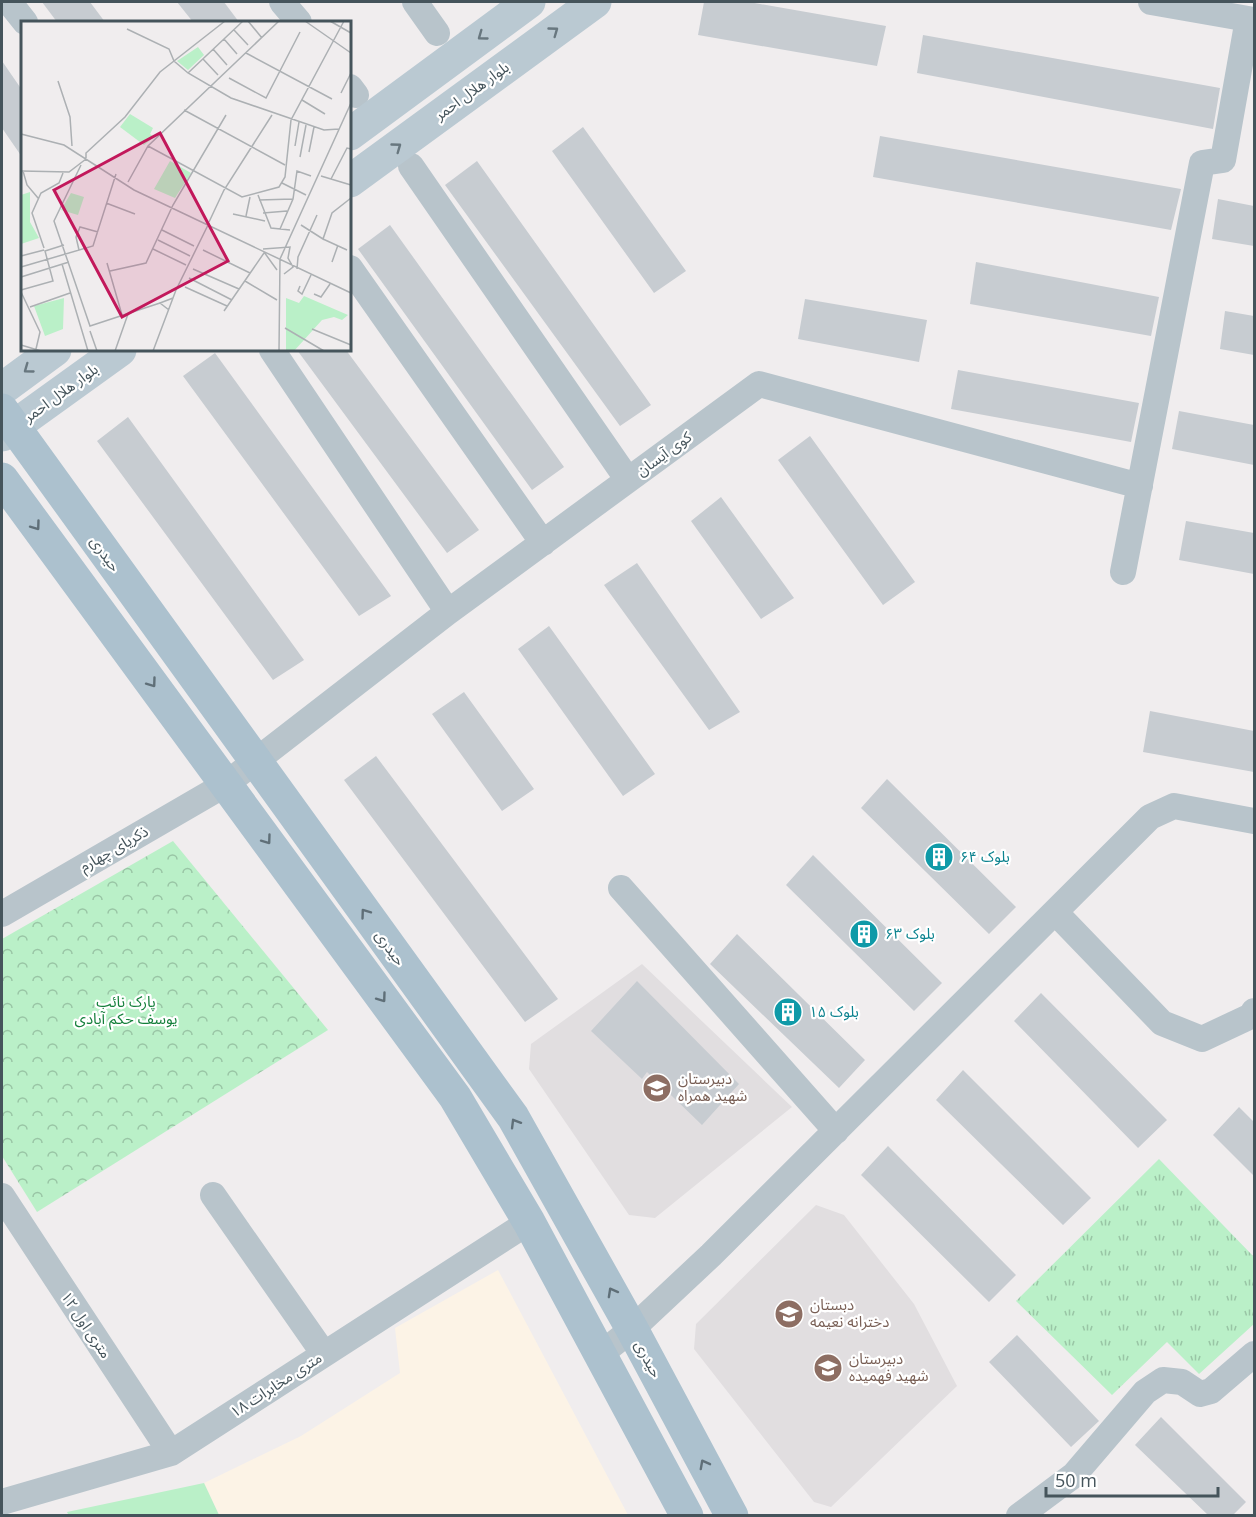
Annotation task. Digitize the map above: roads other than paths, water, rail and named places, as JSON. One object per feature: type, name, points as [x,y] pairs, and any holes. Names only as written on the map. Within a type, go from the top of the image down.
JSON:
[{"type":"main road","points":[[351,133],[530,2]]},
{"type":"main road","name":"بلوار هلال احمر","points":[[351,180],[595,2]]},
{"type":"main road","points":[[2,389],[54,351]]},
{"type":"main road","name":"بلوار هلال احمر","points":[[6,424],[118,351]]},
{"type":"main road","name":"حیدری","points":[[6,424],[255,761],[513,1117],[632,1329],[732,1515]]},
{"type":"main road","points":[[2,479],[455,1097],[529,1222],[687,1515]]},
{"type":"street","points":[[9,2],[23,21]]},
{"type":"street","points":[[282,2],[298,21]]},
{"type":"street","points":[[416,2],[437,33]]},
{"type":"street","points":[[1123,572],[1202,163],[1223,160],[1251,19],[1181,4],[1151,2]]},
{"type":"street","points":[[411,166],[628,480]]},
{"type":"street","points":[[351,269],[543,543]]},
{"type":"street","points":[[273,351],[448,612]]},
{"type":"street","name":"کوی آیسان","points":[[255,761],[448,612],[759,384],[1140,486]]},
{"type":"street","name":"ذکریای چهارم","points":[[2,914],[226,784],[255,761]]},
{"type":"street","points":[[601,1354],[632,1329],[711,1255],[1150,817],[1174,806],[1254,821]]},
{"type":"street","points":[[621,888],[836,1131]]},
{"type":"street","points":[[1055,912],[1162,1023],[1202,1039],[1251,1016],[1254,1011]]},
{"type":"street","points":[[213,1195],[324,1354]]},
{"type":"street","name":"۱۲ متری اول","points":[[2,1196],[171,1453]]},
{"type":"street","name":"۱۸ متری مخابرات","points":[[2,1502],[171,1453],[529,1222]]},
{"type":"street","points":[[1019,1515],[1074,1475],[1145,1392],[1164,1380],[1182,1382],[1200,1394],[1211,1391],[1254,1354]]},
{"type":"place","name":"بلوک ۶۴","points":[[939,857]]},
{"type":"place","name":"بلوک ۶۳","points":[[864,934]]},
{"type":"place","name":"بلوک ۱۵","points":[[788,1012]]},
{"type":"place","name":"دبیرستان شهید همراه","points":[[657,1088]]},
{"type":"place","name":"دبستان دخترانه نعیمه","points":[[789,1314]]},
{"type":"place","name":"دبیرستان شهید فهمیده","points":[[828,1368]]},
{"type":"park label","name":"پارک نائب یوسف حکم آبادی","points":[[126,1010]]}]
